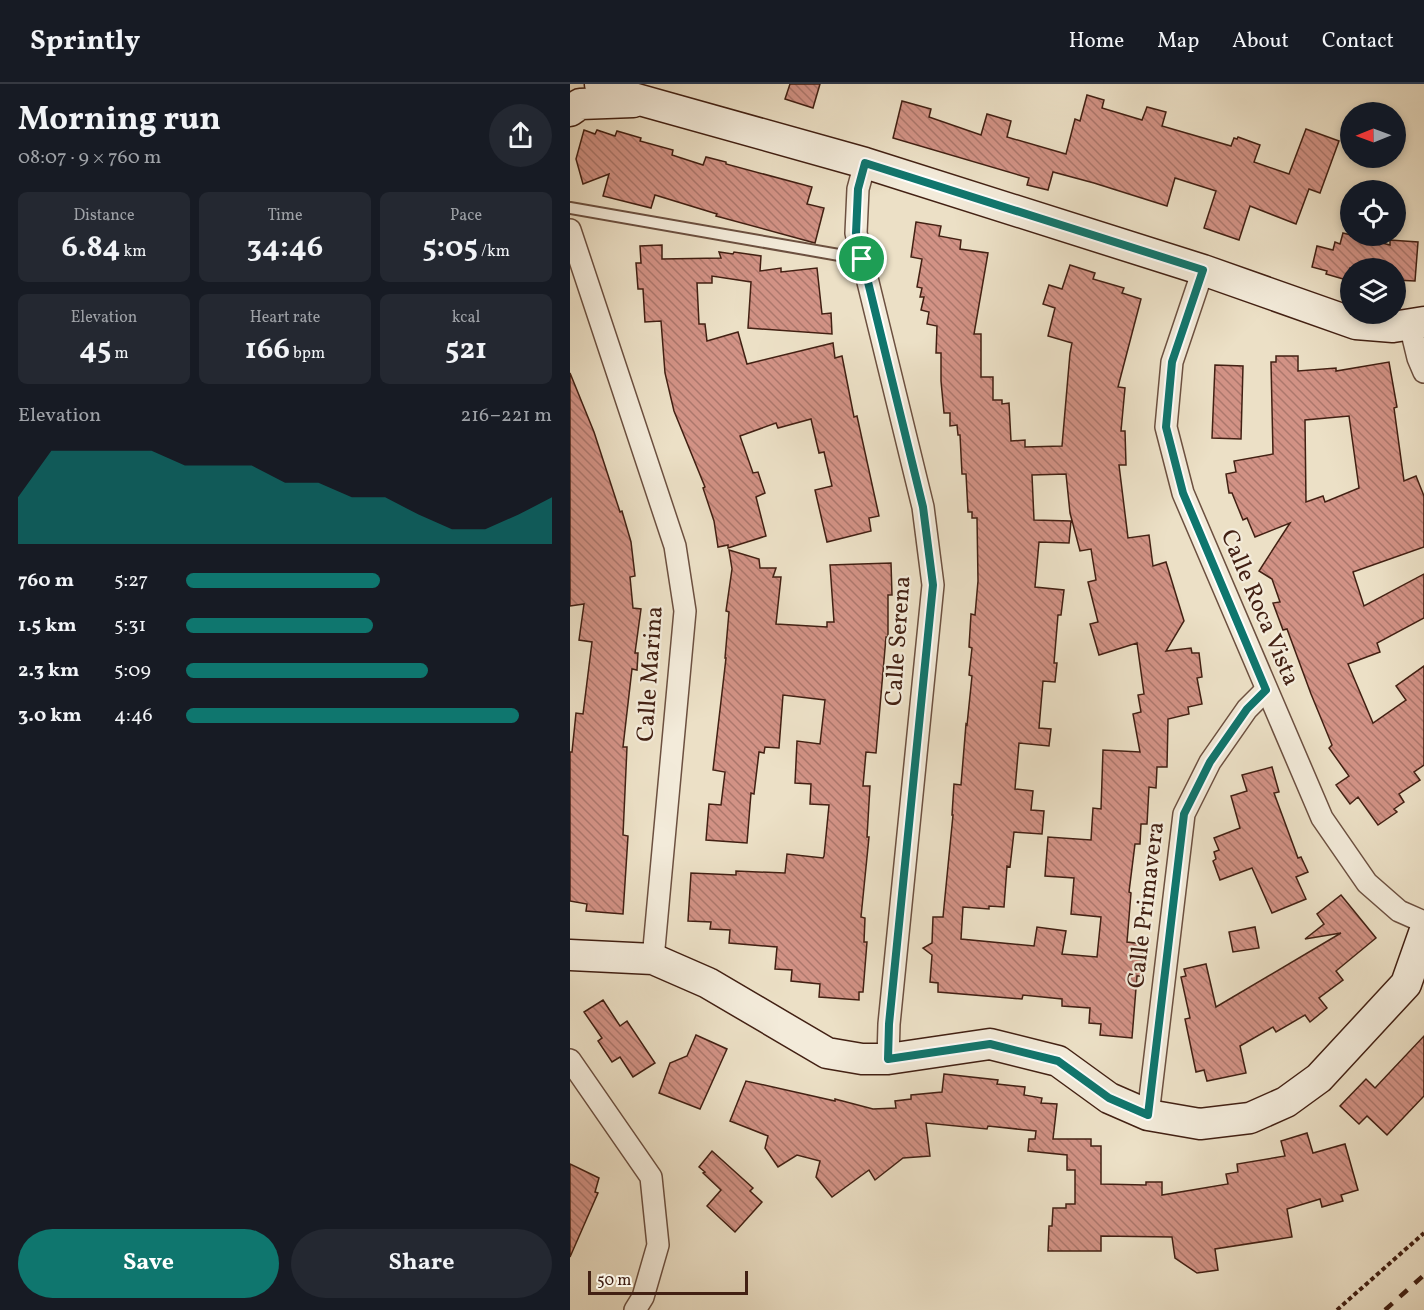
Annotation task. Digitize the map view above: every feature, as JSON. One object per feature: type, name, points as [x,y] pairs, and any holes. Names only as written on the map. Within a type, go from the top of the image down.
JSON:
[{"type":"street","points":[[600,84],[615,93],[640,93],[1203,270],[1356,324],[1393,327],[1417,323],[1424,372]]},
{"type":"street","points":[[570,111],[580,104],[640,93]]},
{"type":"street","name":"Calle Serena","points":[[865,163],[858,189],[856,233],[923,507],[933,585],[889,1024],[888,1059]]},
{"type":"street","name":"Calle Marina","points":[[570,230],[675,546],[685,611],[653,959]]},
{"type":"street","name":"Calle Roca Vista","points":[[1203,270],[1172,362],[1166,427],[1183,493],[1322,818],[1367,883],[1399,911],[1424,922]]},
{"type":"street","name":"Calle Primavera","points":[[1148,1115],[1184,814],[1210,762],[1247,709],[1266,690]]},
{"type":"street","points":[[570,955],[653,959],[708,983],[827,1053],[862,1059],[888,1059],[990,1044],[1058,1061],[1109,1098],[1148,1115],[1200,1124],[1250,1118],[1286,1102],[1319,1078],[1406,984],[1424,933]]},
{"type":"street","points":[[570,1060],[651,1177],[658,1245],[643,1298],[635,1310]]},
{"type":"lane","points":[[570,208],[862,259]]},
{"type":"path","points":[[1337,1310],[1424,1233]]},
{"type":"building","points":[[790,84],[820,84],[813,108],[785,99]]},
{"type":"building","points":[[1087,95],[1104,100],[1102,108],[1142,120],[1147,107],[1166,112],[1162,126],[1231,146],[1234,138],[1238,137],[1260,145],[1254,162],[1289,174],[1306,129],[1339,141],[1320,193],[1309,189],[1296,224],[1250,206],[1239,240],[1204,228],[1216,191],[1175,178],[1167,206],[1053,172],[1048,190],[1027,185],[1029,178],[893,138],[902,101],[931,109],[929,117],[981,135],[987,114],[1011,121],[1007,137],[1066,154],[1075,119],[1080,121]]},
{"type":"building","points":[[584,130],[595,134],[597,130],[615,136],[617,131],[641,138],[640,141],[673,150],[672,155],[703,165],[706,157],[812,187],[807,204],[824,208],[815,243],[716,216],[717,214],[655,195],[651,208],[603,196],[609,174],[583,184],[576,159]]},
{"type":"building","points":[[916,222],[941,226],[939,236],[961,240],[960,249],[988,253],[974,334],[981,334],[981,377],[993,377],[993,400],[1002,400],[1002,404],[1009,403],[1011,441],[1025,440],[1025,447],[1062,446],[1072,343],[1048,336],[1055,308],[1043,304],[1049,285],[1062,289],[1070,265],[1095,273],[1093,279],[1124,288],[1122,293],[1141,299],[1118,387],[1125,388],[1121,431],[1125,431],[1126,465],[1119,465],[1128,538],[1149,535],[1153,566],[1166,562],[1184,621],[1166,651],[1191,648],[1192,653],[1199,653],[1202,677],[1197,678],[1202,704],[1188,707],[1189,714],[1168,719],[1167,767],[1157,767],[1156,788],[1149,787],[1147,824],[1141,824],[1140,844],[1135,844],[1129,892],[1131,893],[1127,942],[1143,944],[1141,976],[1137,976],[1132,1038],[1100,1035],[1101,1024],[1089,1023],[1090,1008],[1062,1006],[1062,999],[1023,995],[1022,999],[938,992],[938,983],[930,982],[932,955],[923,948],[932,943],[933,917],[943,917],[954,784],[961,785],[972,676],[969,675],[972,648],[969,647],[971,614],[975,615],[978,581],[977,518],[972,518],[972,512],[968,512],[966,474],[962,474],[960,435],[958,435],[957,425],[950,426],[950,413],[944,413],[941,353],[936,353],[937,326],[927,324],[929,312],[921,310],[924,297],[920,297],[922,288],[917,287],[922,259],[911,257]],"holes":[[[1066,474],[1070,513],[1080,551],[1091,549],[1096,580],[1088,582],[1098,622],[1090,624],[1099,655],[1137,643],[1144,694],[1138,695],[1141,712],[1133,714],[1140,752],[1103,750],[1101,809],[1093,808],[1091,840],[1048,837],[1045,876],[1074,878],[1071,914],[1101,917],[1097,957],[1062,954],[1066,931],[1037,927],[1034,946],[961,939],[963,907],[989,909],[989,906],[1004,907],[1007,866],[1010,867],[1014,832],[1042,834],[1044,811],[1031,810],[1033,791],[1015,789],[1019,743],[1049,746],[1051,729],[1039,728],[1043,681],[1055,682],[1057,663],[1054,663],[1058,615],[1061,615],[1064,590],[1035,587],[1039,542],[1069,543],[1071,521],[1034,520],[1032,475]]]},
{"type":"building","points":[[1406,241],[1418,242],[1415,281],[1406,281],[1406,258],[1340,258],[1340,278],[1326,274],[1327,271],[1312,267],[1317,246],[1333,250],[1335,242],[1340,246],[1406,246]]},
{"type":"building","points":[[662,245],[662,259],[721,258],[719,252],[733,254],[734,252],[761,256],[760,271],[781,268],[781,272],[817,268],[822,314],[831,313],[832,334],[748,328],[751,282],[712,276],[712,283],[697,283],[699,324],[705,324],[707,341],[738,332],[747,364],[833,343],[835,358],[842,356],[854,417],[857,416],[879,516],[869,518],[871,531],[827,542],[815,490],[832,486],[824,452],[819,453],[811,419],[778,428],[776,423],[740,436],[753,473],[758,472],[765,493],[756,497],[766,536],[728,548],[728,545],[718,547],[714,521],[703,488],[705,487],[674,411],[665,373],[661,321],[645,322],[643,289],[638,289],[636,263],[641,263],[640,246]]},
{"type":"building","points":[[1276,356],[1298,356],[1298,371],[1336,368],[1336,371],[1389,362],[1397,407],[1394,408],[1404,481],[1416,476],[1424,496],[1424,547],[1353,572],[1364,606],[1424,574],[1424,618],[1377,643],[1380,652],[1348,664],[1373,723],[1406,700],[1396,686],[1424,666],[1424,765],[1414,772],[1420,780],[1399,794],[1404,802],[1394,809],[1397,812],[1378,825],[1358,797],[1350,804],[1336,785],[1349,776],[1329,748],[1332,745],[1287,629],[1283,630],[1273,603],[1280,602],[1272,579],[1259,571],[1290,523],[1255,537],[1247,518],[1243,520],[1232,493],[1229,493],[1226,474],[1236,472],[1234,461],[1273,454],[1271,362],[1276,362]],"holes":[[[1349,416],[1359,488],[1325,502],[1323,496],[1306,502],[1305,420]]]},
{"type":"building","points":[[1215,365],[1243,366],[1241,439],[1212,438]]},
{"type":"building","points":[[570,373],[594,432],[620,512],[622,511],[631,542],[635,576],[630,577],[633,608],[641,609],[635,653],[638,653],[637,670],[632,669],[623,747],[627,747],[623,835],[628,836],[623,914],[586,911],[587,904],[570,901],[570,752],[572,752],[576,713],[583,714],[592,642],[579,640],[584,604],[570,606]]},
{"type":"building","points":[[729,550],[759,559],[760,568],[776,568],[773,577],[781,577],[776,624],[827,627],[827,622],[834,622],[830,565],[891,563],[892,595],[888,595],[888,637],[886,637],[876,753],[866,752],[863,786],[870,786],[867,837],[869,837],[861,917],[865,918],[864,942],[867,942],[863,992],[859,992],[859,1000],[819,997],[820,984],[791,981],[792,970],[775,969],[777,947],[729,943],[730,930],[710,929],[711,922],[688,921],[691,873],[736,875],[736,871],[785,873],[787,854],[823,858],[824,856],[829,805],[810,804],[811,784],[795,783],[797,741],[820,744],[825,700],[783,695],[779,748],[765,747],[764,753],[759,752],[754,794],[751,793],[747,843],[706,840],[709,804],[721,805],[725,772],[713,770],[726,658],[729,612],[726,611],[732,569]]},
{"type":"building","points":[[1272,767],[1279,792],[1274,793],[1298,858],[1301,857],[1308,872],[1296,877],[1306,899],[1272,913],[1252,868],[1220,880],[1213,861],[1216,859],[1214,852],[1219,850],[1214,838],[1240,828],[1231,796],[1247,791],[1242,775]]},
{"type":"building","points":[[1341,895],[1376,938],[1336,971],[1343,980],[1319,998],[1327,1008],[1310,1022],[1305,1015],[1276,1032],[1273,1027],[1240,1046],[1246,1073],[1207,1081],[1204,1070],[1196,1072],[1185,1019],[1190,1018],[1181,977],[1186,976],[1184,969],[1206,964],[1216,1007],[1341,933],[1305,939],[1324,924],[1317,914]]},
{"type":"building","points":[[1255,927],[1259,948],[1233,952],[1229,932]]},
{"type":"building","points":[[603,1000],[620,1026],[627,1021],[655,1063],[633,1077],[620,1057],[612,1062],[598,1041],[602,1038],[584,1012]]},
{"type":"building","points":[[696,1035],[727,1049],[700,1109],[659,1093],[670,1063],[687,1056]]},
{"type":"building","points":[[1424,1036],[1424,1096],[1387,1135],[1367,1116],[1359,1124],[1340,1106],[1366,1079],[1375,1088]]},
{"type":"building","points":[[944,1074],[998,1080],[997,1084],[1025,1087],[1024,1095],[1042,1098],[1041,1103],[1057,1104],[1053,1139],[1091,1139],[1091,1146],[1101,1146],[1101,1184],[1146,1185],[1146,1182],[1162,1182],[1162,1195],[1228,1184],[1226,1174],[1238,1172],[1237,1164],[1285,1156],[1281,1141],[1307,1133],[1313,1153],[1345,1144],[1358,1190],[1341,1195],[1343,1201],[1322,1207],[1320,1199],[1287,1209],[1292,1237],[1215,1249],[1218,1270],[1197,1273],[1175,1258],[1172,1237],[1101,1236],[1101,1251],[1048,1251],[1049,1226],[1052,1226],[1053,1208],[1066,1208],[1066,1204],[1075,1204],[1075,1170],[1067,1170],[1067,1155],[1028,1151],[1029,1139],[1035,1139],[1036,1131],[926,1123],[930,1156],[903,1158],[875,1180],[869,1170],[832,1197],[816,1177],[820,1161],[797,1155],[778,1167],[765,1148],[768,1136],[730,1121],[746,1081],[873,1109],[896,1108],[895,1101],[911,1099],[911,1095],[942,1092]]},
{"type":"building","points":[[712,1151],[753,1188],[750,1191],[762,1202],[735,1232],[707,1206],[721,1190],[699,1167]]},
{"type":"building","points":[[570,1164],[599,1178],[595,1192],[598,1193],[570,1257]]},
{"type":"railway","points":[[1385,1310],[1424,1275]]},
{"type":"route","points":[[865,163],[1203,270],[1172,362],[1166,427],[1183,493],[1266,690],[1247,709],[1210,762],[1184,814],[1148,1115],[1109,1098],[1058,1061],[990,1044],[888,1059],[889,1024],[933,585],[923,507],[862,259],[856,233],[858,189],[865,163]]}]
